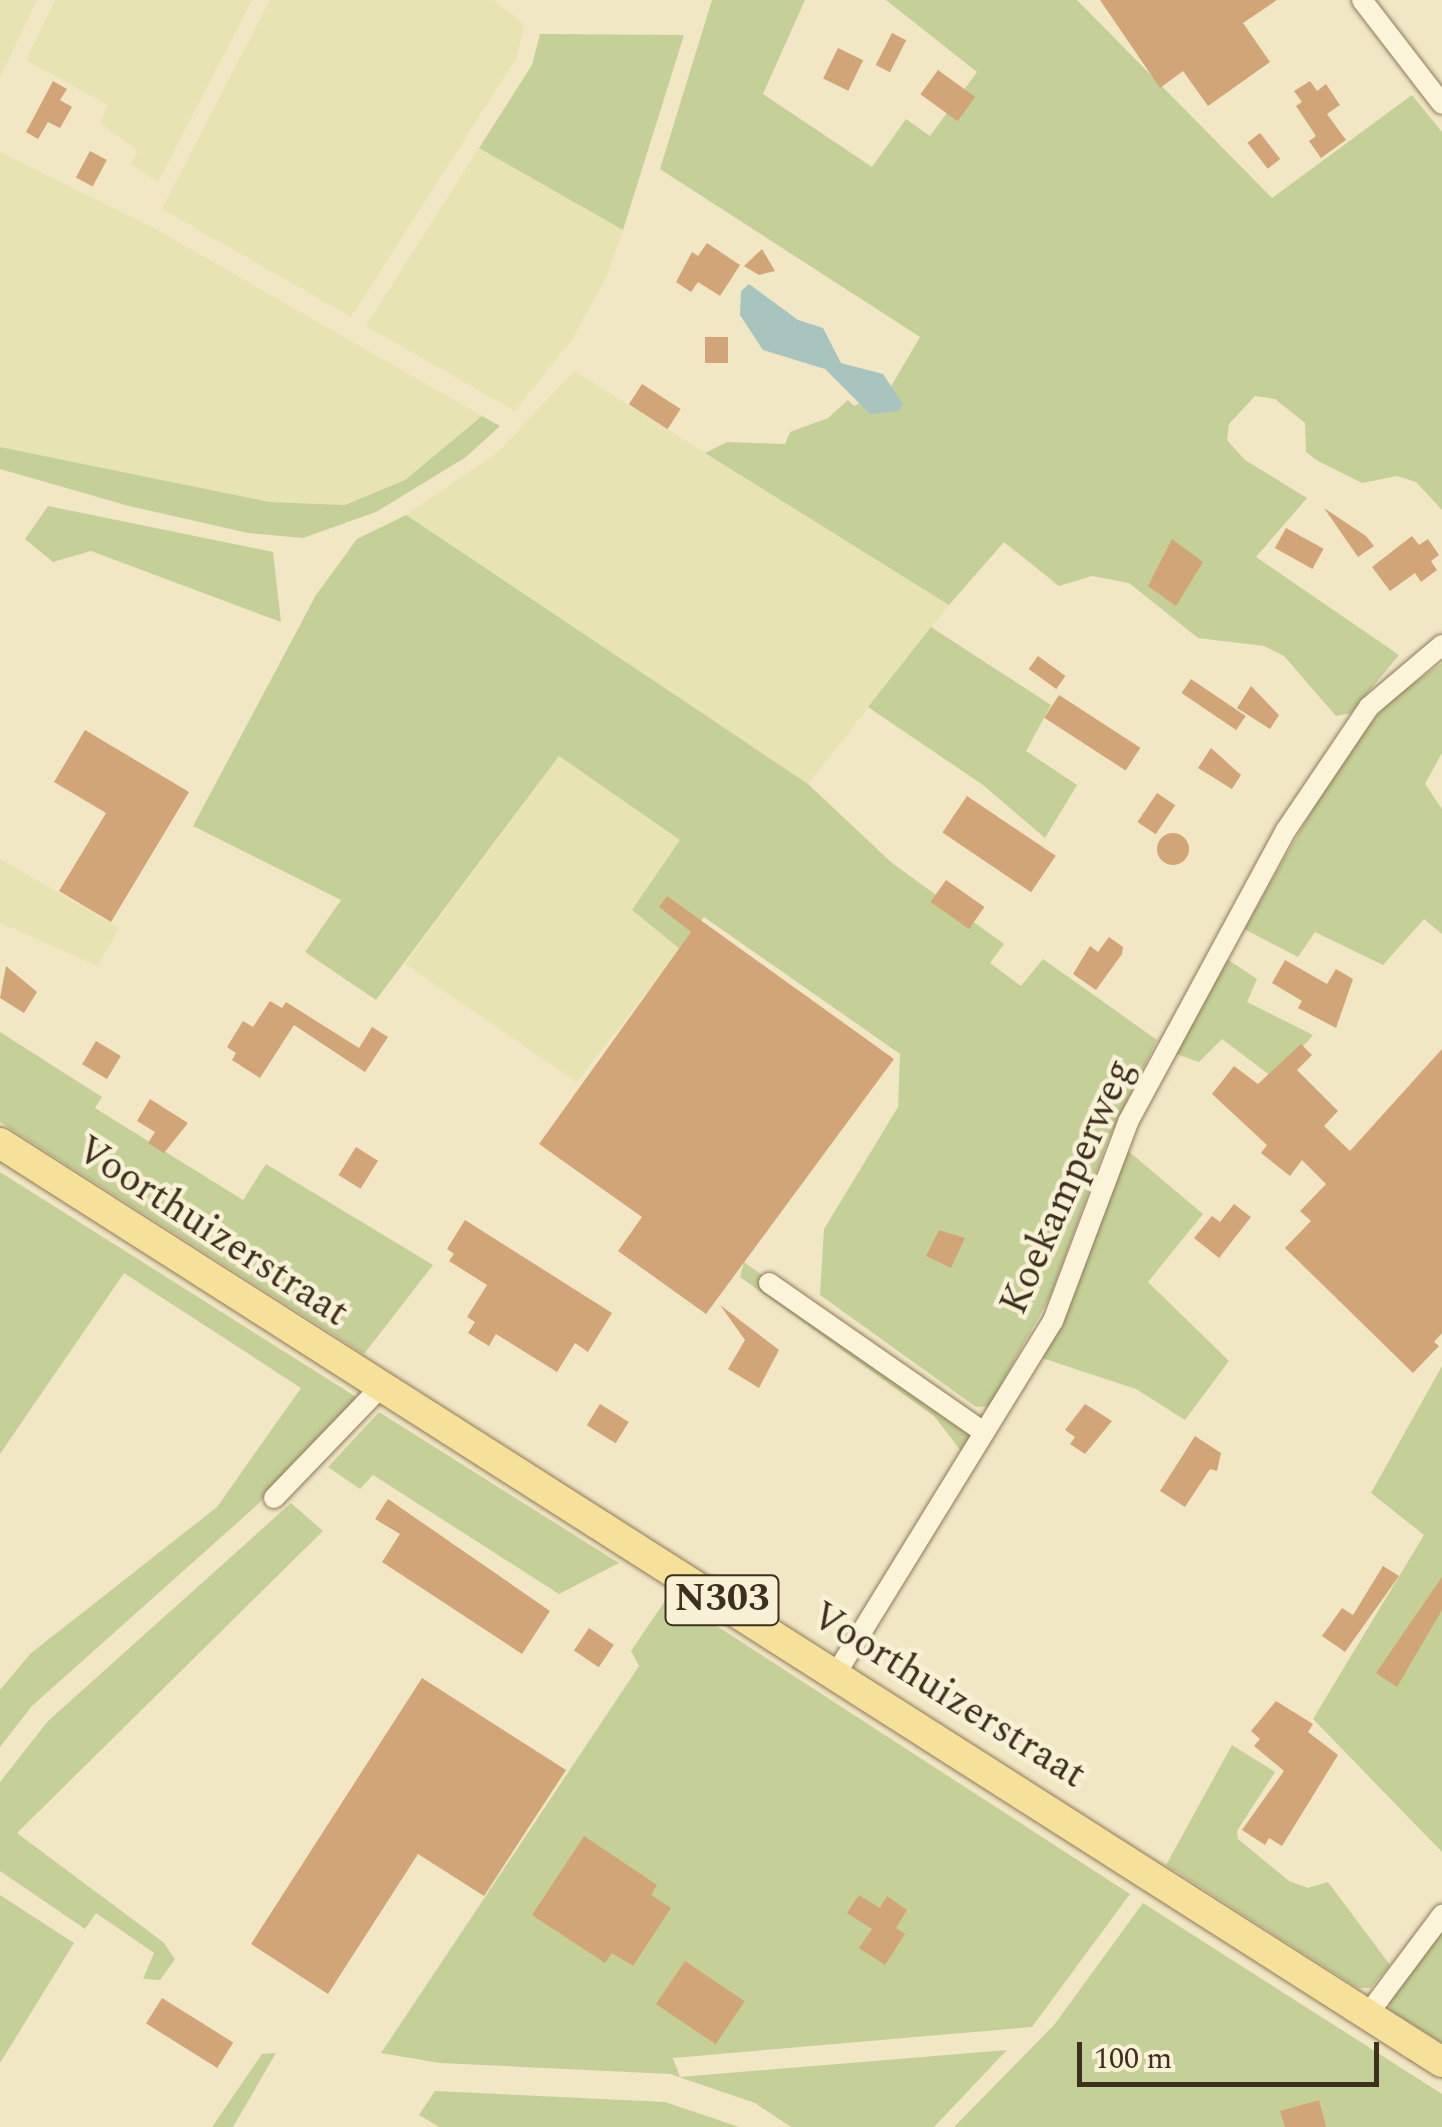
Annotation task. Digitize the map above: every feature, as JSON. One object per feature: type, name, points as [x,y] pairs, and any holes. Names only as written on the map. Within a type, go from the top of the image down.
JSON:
[{"type":"main road","name":"Voorthuizerstraat","points":[[0,1143],[837,1672],[1442,2062]]},
{"type":"street","points":[[1362,0],[1442,104]]},
{"type":"street","name":"Koekamperweg","points":[[837,1672],[982,1430],[1052,1322],[1128,1122],[1286,830],[1370,708],[1442,645]]},
{"type":"street","points":[[769,1283],[982,1430]]},
{"type":"street","points":[[274,1498],[381,1387]]},
{"type":"street","points":[[1368,2014],[1442,1915]]},
{"type":"shaded area","points":[[0,0],[37,0],[0,77]]},
{"type":"shaded area","points":[[55,0],[252,0],[158,182],[131,164],[138,151],[100,123],[108,105],[26,60]]},
{"type":"shaded area","points":[[270,0],[493,0],[524,24],[517,57],[351,317],[162,209]]},
{"type":"shaded area","points":[[479,148],[623,230],[606,278],[571,341],[515,411],[366,326]]},
{"type":"shaded area","points":[[0,152],[152,227],[482,416],[405,480],[345,505],[270,502],[0,447]]},
{"type":"shaded area","points":[[574,371],[949,605],[808,784],[406,515],[498,452]]},
{"type":"shaded area","points":[[560,755],[681,840],[680,949],[577,1082],[405,964]]},
{"type":"shaded area","points":[[0,859],[119,928],[98,966],[0,923]]},
{"type":"green space","points":[[712,0],[805,0],[763,94],[872,167],[906,119],[930,136],[977,72],[886,0],[1077,0],[1272,198],[1412,95],[1442,132],[1442,510],[1416,482],[1397,476],[1362,483],[1318,461],[1306,452],[1305,423],[1275,399],[1255,396],[1229,424],[1227,440],[1245,460],[1307,498],[1256,557],[1399,655],[1351,713],[1336,716],[1284,656],[1264,646],[1198,638],[1129,583],[1092,576],[1059,586],[1004,542],[949,605],[705,453],[727,442],[785,444],[790,432],[828,418],[848,400],[854,406],[890,388],[920,337],[660,169]]},
{"type":"green space","points":[[540,34],[684,35],[623,230],[479,148],[532,65]]},
{"type":"green space","points":[[482,416],[500,426],[466,457],[376,512],[303,538],[248,533],[129,506],[0,469],[0,447],[270,502],[345,505],[405,480]]},
{"type":"green space","points":[[48,506],[273,552],[281,622],[91,551],[53,562],[25,539]]},
{"type":"green space","points":[[406,515],[808,784],[892,863],[1004,944],[990,963],[1021,986],[1043,959],[1157,1040],[1107,1142],[1050,1297],[989,1406],[976,1407],[820,1295],[824,1229],[898,1107],[900,1054],[704,917],[680,949],[632,910],[680,840],[559,756],[376,1000],[305,952],[341,900],[193,826],[316,595],[357,539]]},
{"type":"green space","points":[[931,627],[1051,705],[1026,751],[1077,785],[1045,838],[983,785],[868,707]]},
{"type":"green space","points":[[1442,663],[1442,753],[1425,784],[1442,809],[1442,934],[1424,919],[1383,965],[1315,932],[1298,957],[1244,929],[1341,760],[1388,702]]},
{"type":"green space","points":[[1227,959],[1257,979],[1247,1002],[1313,1035],[1275,1079],[1222,1039],[1199,1062],[1176,1054]]},
{"type":"green space","points":[[0,1032],[102,1097],[95,1108],[243,1200],[266,1164],[433,1265],[364,1354],[0,1122]]},
{"type":"green space","points":[[1127,1150],[1203,1214],[1148,1282],[1229,1361],[1185,1420],[1136,1389],[1039,1357]]},
{"type":"green space","points":[[0,1172],[361,1400],[256,1506],[32,1706],[0,1747],[0,1690],[30,1654],[217,1507],[301,1388],[124,1273],[0,1454]]},
{"type":"green space","points":[[744,1262],[975,1429],[961,1451],[934,1416],[740,1277]]},
{"type":"green space","points":[[1442,1366],[1442,1852],[1313,1719],[1424,1535],[1371,1493]]},
{"type":"green space","points":[[379,1412],[619,1563],[559,1594],[373,1475],[360,1489],[328,1467]]},
{"type":"green space","points":[[291,1503],[323,1531],[17,1833],[163,1942],[175,1959],[160,1980],[143,1979],[154,1953],[96,1913],[85,1929],[0,1871],[0,1782],[48,1721]]},
{"type":"green space","points":[[669,1595],[1130,1894],[1032,2027],[673,2058],[680,2077],[1007,2050],[934,2127],[791,2127],[755,2103],[670,2074],[440,2063],[381,2053],[639,1666],[631,1651]]},
{"type":"green space","points":[[1232,1745],[1275,1772],[1237,1831],[1238,1839],[1289,1881],[1308,1888],[1328,1882],[1390,1965],[1371,1988],[1358,1988],[1166,1865]]},
{"type":"green space","points":[[0,1895],[74,1943],[0,2063]]},
{"type":"green space","points":[[1143,1903],[1442,2094],[1442,2127],[954,2127],[1054,2025]]},
{"type":"green space","points":[[1442,1928],[1442,2043],[1390,2010],[1389,1998]]},
{"type":"green space","points":[[276,2053],[233,2127],[212,2127],[262,2054]]},
{"type":"green space","points":[[435,2091],[665,2102],[739,2127],[439,2127],[419,2115]]},
{"type":"water","points":[[749,284],[798,320],[823,328],[841,363],[883,374],[903,404],[899,411],[870,414],[825,369],[763,350],[740,315],[741,291]]},
{"type":"building","points":[[1100,0],[1277,0],[1243,23],[1270,62],[1208,106],[1183,71],[1160,88]]},
{"type":"building","points":[[892,33],[906,40],[890,72],[876,65]]},
{"type":"building","points":[[838,48],[863,60],[848,91],[823,79]]},
{"type":"building","points":[[938,70],[975,97],[958,121],[920,94]]},
{"type":"building","points":[[53,81],[67,89],[60,100],[72,107],[60,128],[48,122],[38,139],[26,132]]},
{"type":"building","points":[[1310,81],[1317,91],[1326,84],[1340,105],[1327,114],[1346,140],[1321,158],[1309,141],[1316,136],[1296,106],[1302,102],[1294,91]]},
{"type":"building","points":[[1260,133],[1280,159],[1268,169],[1247,143]]},
{"type":"building","points":[[90,151],[107,160],[93,186],[76,177]]},
{"type":"building","points":[[707,243],[740,265],[720,296],[698,282],[691,292],[676,282],[692,252],[698,256]]},
{"type":"building","points":[[762,249],[775,271],[759,275],[744,266]]},
{"type":"building","points":[[705,337],[728,337],[728,363],[705,363]]},
{"type":"building","points":[[642,384],[681,409],[668,429],[629,404]]},
{"type":"building","points":[[1324,508],[1366,536],[1374,546],[1358,557]]},
{"type":"building","points":[[1286,528],[1324,549],[1312,569],[1275,548]]},
{"type":"building","points":[[1412,536],[1419,545],[1428,539],[1439,555],[1431,561],[1437,570],[1421,582],[1415,573],[1390,591],[1372,567]]},
{"type":"building","points":[[1172,539],[1203,562],[1176,606],[1148,586]]},
{"type":"building","points":[[1038,656],[1066,676],[1056,689],[1029,669]]},
{"type":"building","points":[[1191,679],[1246,716],[1236,730],[1181,693]]},
{"type":"building","points":[[1251,686],[1279,715],[1270,729],[1237,708]]},
{"type":"building","points":[[1059,695],[1140,748],[1126,770],[1044,718]]},
{"type":"building","points":[[85,730],[189,792],[111,922],[59,891],[106,813],[54,782]]},
{"type":"building","points":[[1211,748],[1241,775],[1232,789],[1198,768]]},
{"type":"building","points":[[1157,793],[1175,805],[1156,834],[1137,822]]},
{"type":"building","points":[[967,796],[1056,856],[1031,892],[942,832]]},
{"type":"building","points":[[1173,833],[1185,837],[1189,849],[1185,861],[1173,865],[1161,861],[1157,849],[1161,837]]},
{"type":"building","points":[[946,880],[985,907],[969,929],[931,902]]},
{"type":"building","points":[[667,896],[894,1059],[706,1314],[618,1251],[642,1217],[539,1144],[691,932],[659,907]]},
{"type":"building","points":[[1109,937],[1123,947],[1122,954],[1096,990],[1073,974],[1090,946],[1098,952]]},
{"type":"building","points":[[1285,960],[1327,984],[1336,969],[1353,979],[1336,1028],[1298,1008],[1302,1001],[1272,983]]},
{"type":"building","points":[[6,966],[37,992],[24,1013],[0,998]]},
{"type":"building","points":[[270,1001],[282,1008],[286,1002],[359,1048],[372,1027],[388,1037],[365,1072],[294,1025],[260,1078],[232,1060],[236,1053],[227,1047],[243,1021],[253,1027]]},
{"type":"building","points":[[96,1041],[121,1056],[107,1079],[82,1064]]},
{"type":"building","points":[[1301,1044],[1312,1055],[1297,1070],[1338,1111],[1324,1126],[1350,1151],[1442,1049],[1442,1333],[1434,1342],[1439,1346],[1413,1373],[1285,1248],[1311,1221],[1300,1211],[1326,1184],[1302,1160],[1290,1176],[1261,1153],[1267,1145],[1212,1094],[1234,1066],[1258,1084]]},
{"type":"building","points":[[150,1099],[188,1123],[164,1153],[148,1143],[155,1132],[137,1121]]},
{"type":"building","points":[[356,1147],[378,1161],[361,1189],[339,1175]]},
{"type":"building","points":[[1234,1204],[1251,1217],[1219,1258],[1194,1238],[1212,1216],[1220,1222]]},
{"type":"building","points":[[465,1220],[612,1313],[588,1352],[575,1343],[557,1372],[496,1334],[489,1346],[468,1333],[475,1322],[467,1317],[487,1285],[449,1261],[454,1254],[447,1249]]},
{"type":"building","points":[[939,1230],[965,1238],[951,1268],[926,1256]]},
{"type":"building","points":[[720,1305],[779,1350],[759,1388],[728,1369],[745,1340]]},
{"type":"building","points":[[600,1404],[629,1422],[616,1443],[587,1425]]},
{"type":"building","points":[[1085,1404],[1112,1421],[1085,1454],[1070,1444],[1075,1437],[1065,1430]]},
{"type":"building","points":[[1195,1436],[1221,1453],[1217,1471],[1210,1469],[1185,1507],[1160,1491]]},
{"type":"building","points":[[388,1499],[550,1611],[522,1654],[382,1562],[400,1534],[375,1519]]},
{"type":"building","points":[[1383,1566],[1399,1576],[1345,1652],[1322,1636],[1342,1608],[1353,1615]]},
{"type":"building","points":[[1442,1577],[1442,1610],[1397,1687],[1376,1673]]},
{"type":"building","points":[[589,1628],[614,1645],[599,1667],[574,1650]]},
{"type":"building","points":[[422,1678],[566,1770],[484,1896],[418,1854],[328,1994],[251,1944]]},
{"type":"building","points":[[1276,1701],[1313,1724],[1308,1732],[1338,1755],[1282,1846],[1269,1838],[1265,1845],[1242,1830],[1284,1771],[1254,1746],[1260,1739],[1251,1731]]},
{"type":"building","points":[[584,1836],[657,1885],[651,1895],[671,1908],[633,1966],[612,1953],[605,1963],[532,1915]]},
{"type":"building","points":[[859,1895],[880,1908],[887,1896],[907,1910],[896,1928],[905,1934],[885,1965],[859,1948],[872,1929],[847,1913]]},
{"type":"building","points":[[685,1961],[745,2001],[716,2044],[656,2004]]},
{"type":"building","points":[[162,1998],[233,2043],[217,2068],[146,2023]]},
{"type":"building","points":[[1319,2100],[1326,2127],[1285,2127],[1280,2111]]}]
